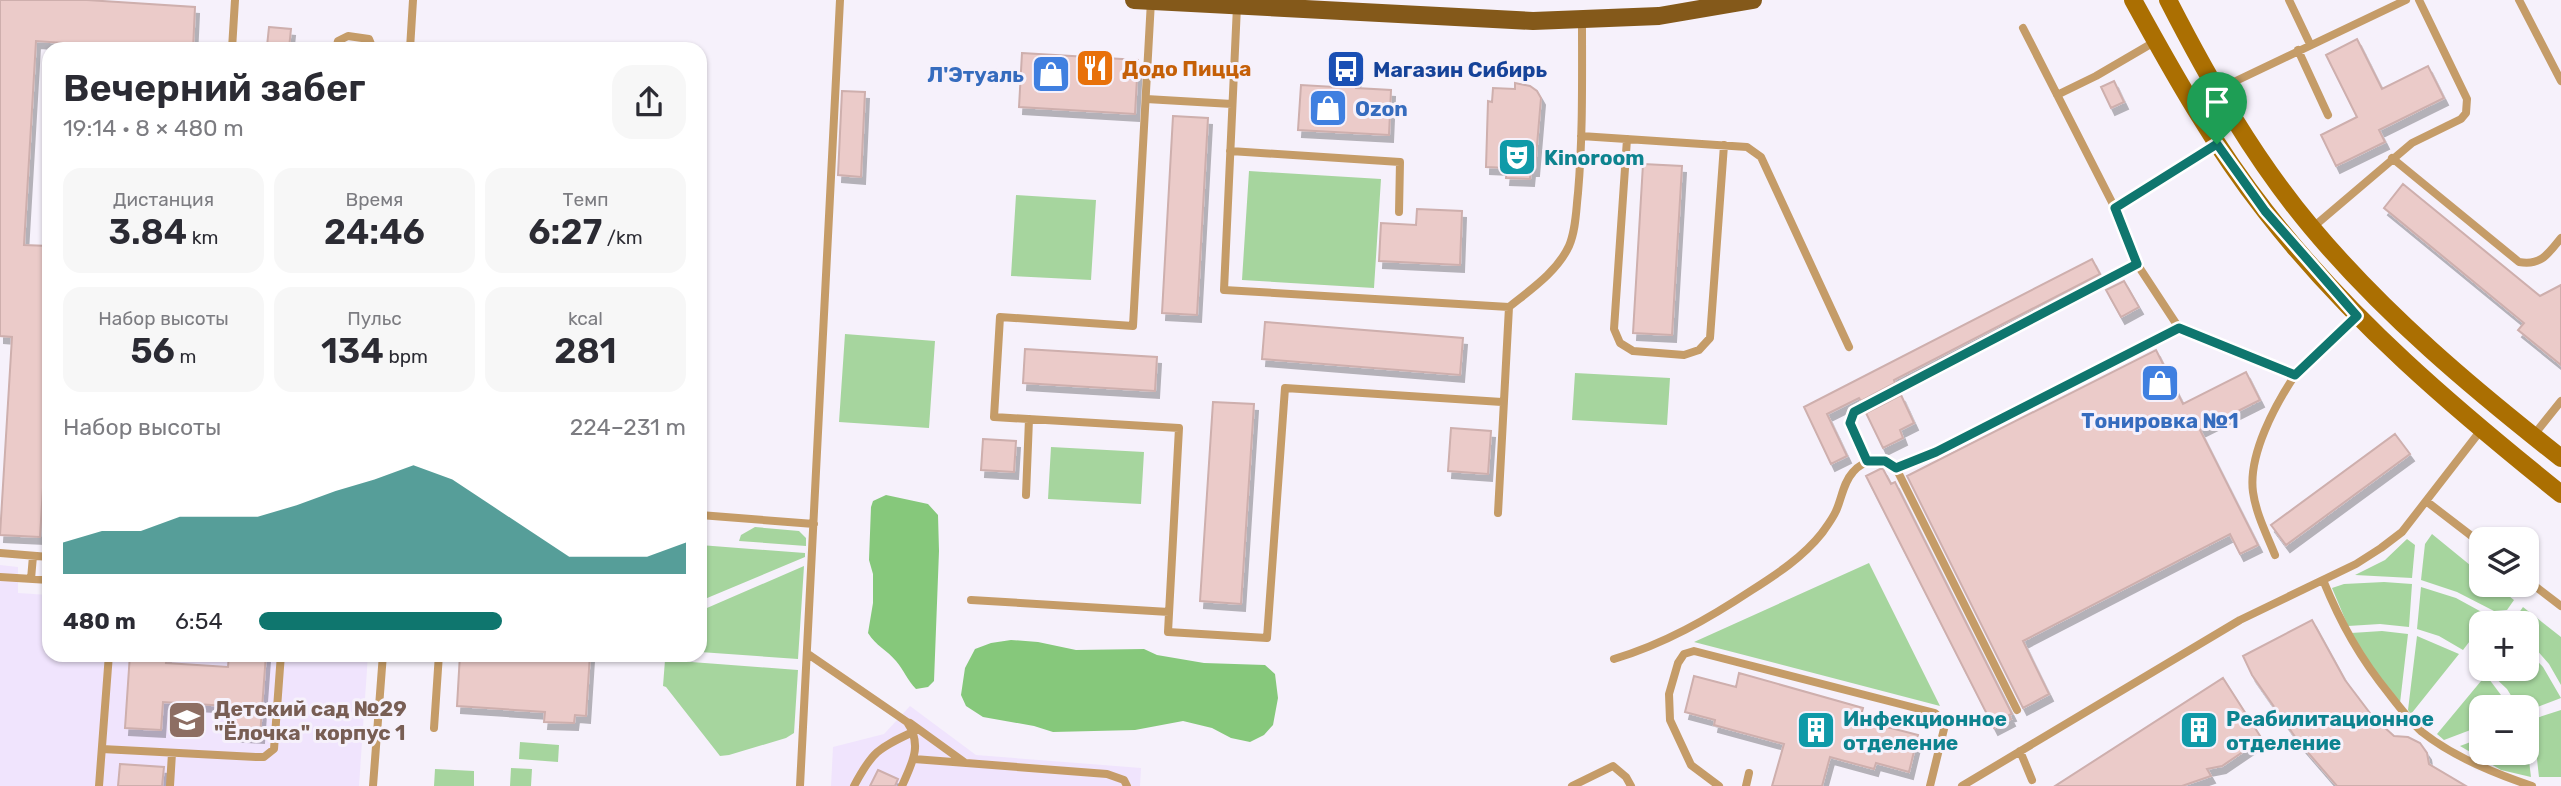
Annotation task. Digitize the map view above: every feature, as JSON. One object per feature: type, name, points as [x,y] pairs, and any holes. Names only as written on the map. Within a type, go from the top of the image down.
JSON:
[{"type":"main road","points":[[1142,1],[1386,7],[1473,19],[1582,20],[1659,16],[1753,0]]},
{"type":"main road","points":[[2133,0],[2217,144],[2265,211],[2357,316],[2481,430],[2561,494]]},
{"type":"main road","points":[[2168,0],[2217,90],[2269,172],[2312,228],[2375,297],[2419,338],[2561,458]]},
{"type":"main road","points":[[2192,104],[2217,90]]},
{"type":"lane","points":[[232,42],[235,0]]},
{"type":"lane","points":[[410,42],[413,0]]},
{"type":"lane","points":[[800,786],[840,0]]},
{"type":"lane","points":[[2289,0],[2310,44]]},
{"type":"lane","points":[[2217,90],[2406,0]]},
{"type":"lane","points":[[2312,228],[2392,158],[2412,143],[2460,118],[2468,106],[2420,0]]},
{"type":"lane","points":[[2519,0],[2561,81]]},
{"type":"lane","points":[[1142,1],[1146,99],[1133,326],[1000,317],[994,417],[1179,428],[1168,632],[1267,638],[1285,388],[1502,402]]},
{"type":"lane","points":[[1237,3],[1224,290],[1509,307],[1540,282],[1569,245],[1575,221],[1581,136],[1582,20]]},
{"type":"lane","points":[[2023,27],[2115,208],[2137,264],[2179,328],[2295,375]]},
{"type":"lane","points":[[338,42],[348,36],[369,39],[372,42]]},
{"type":"lane","points":[[2057,95],[2156,41]]},
{"type":"lane","points":[[2298,50],[2328,114]]},
{"type":"lane","points":[[1146,99],[1232,104]]},
{"type":"lane","points":[[1581,136],[1747,147],[1761,157],[1849,346]]},
{"type":"lane","points":[[1627,139],[1614,330],[1620,343],[1633,351],[1684,355],[1699,350],[1710,338],[1724,145]]},
{"type":"lane","points":[[2115,208],[2217,144]]},
{"type":"lane","points":[[1230,151],[1399,162],[1399,212]]},
{"type":"lane","points":[[2392,158],[2519,262],[2538,262],[2561,238]]},
{"type":"lane","points":[[1867,461],[1850,423],[1854,412],[2137,264]]},
{"type":"lane","points":[[1498,513],[1509,307]]},
{"type":"lane","points":[[2275,555],[2256,509],[2252,491],[2253,474],[2269,416],[2295,375],[2357,316]]},
{"type":"lane","points":[[1896,468],[1936,452],[2179,328]]},
{"type":"lane","points":[[2533,436],[2561,401]]},
{"type":"lane","points":[[1026,495],[1029,419]]},
{"type":"lane","points":[[1968,784],[2240,620],[2356,564],[2402,532],[2481,430]]},
{"type":"lane","points":[[1614,659],[1644,650],[1707,620],[1800,556],[1835,514],[1846,483],[1854,470],[1867,461],[1885,461],[1896,468],[2017,710]]},
{"type":"lane","points":[[2426,501],[2469,534]]},
{"type":"lane","points":[[707,516],[814,524]]},
{"type":"lane","points":[[0,553],[42,557]]},
{"type":"lane","points":[[31,579],[33,556]]},
{"type":"lane","points":[[0,577],[42,580]]},
{"type":"lane","points":[[2323,580],[2340,621],[2364,663],[2421,731],[2500,775],[2532,786]]},
{"type":"lane","points":[[2539,589],[2561,606]]},
{"type":"lane","points":[[971,600],[1169,612]]},
{"type":"lane","points":[[1719,786],[1692,765],[1670,720],[1669,694],[1678,663],[1684,654],[1694,651],[1935,713],[1942,720],[1944,729],[1930,786]]},
{"type":"lane","points":[[808,654],[965,763]]},
{"type":"lane","points":[[99,786],[107,662]]},
{"type":"lane","points":[[102,749],[256,757],[270,754],[274,749],[280,662]]},
{"type":"lane","points":[[373,786],[382,662]]},
{"type":"lane","points":[[434,728],[438,662]]},
{"type":"lane","points":[[902,717],[913,732],[916,743],[914,759],[902,786]]},
{"type":"lane","points":[[854,786],[867,762],[878,749],[913,732]]},
{"type":"lane","points":[[2020,751],[2032,780]]},
{"type":"lane","points":[[170,786],[172,752]]},
{"type":"lane","points":[[914,759],[1107,774],[1124,780],[1127,786]]},
{"type":"lane","points":[[1572,786],[1613,766],[1626,777],[1630,786]]},
{"type":"lane","points":[[1746,786],[1749,773]]},
{"type":"shaded area","name":"Детский сад №29 \"Ёлочка\" корпус 1","points":[[0,565],[18,567],[18,593],[42,595],[42,662],[368,662],[359,786],[0,786]]},
{"type":"shaded area","points":[[910,706],[976,755],[1141,768],[1140,786],[831,786],[833,747],[884,734]]},
{"type":"green space","points":[[1249,171],[1381,179],[1374,288],[1242,280]]},
{"type":"green space","points":[[1016,195],[1096,200],[1091,280],[1011,276]]},
{"type":"green space","points":[[845,334],[935,341],[929,428],[839,422]]},
{"type":"green space","points":[[1575,373],[1670,378],[1667,425],[1572,420]]},
{"type":"green space","points":[[1051,447],[1144,452],[1141,504],[1048,499]]},
{"type":"green space","points":[[886,495],[928,504],[938,515],[934,681],[928,687],[916,689],[896,661],[868,633],[873,603],[873,574],[869,560],[871,507],[873,501]]},
{"type":"green space","points":[[755,527],[799,531],[806,538],[806,546],[739,541],[741,535]]},
{"type":"green space","points":[[2432,534],[2469,564],[2469,597],[2510,597],[2514,600],[2507,610],[2494,611],[2457,592],[2421,580],[2425,544]]},
{"type":"green space","points":[[2407,539],[2415,545],[2412,578],[2355,575],[2385,560]]},
{"type":"green space","points":[[707,546],[805,553],[805,557],[707,598]]},
{"type":"green space","points":[[1869,563],[1940,706],[1694,642]]},
{"type":"green space","points":[[804,566],[798,659],[707,652],[707,608]]},
{"type":"green space","points":[[2344,584],[2412,584],[2409,627],[2380,624],[2348,626],[2332,588]]},
{"type":"green space","points":[[2421,587],[2456,598],[2480,611],[2469,611],[2469,642],[2463,650],[2439,636],[2417,629]]},
{"type":"green space","points":[[2539,620],[2561,637],[2561,685],[2539,653]]},
{"type":"green space","points":[[2382,631],[2408,634],[2400,703],[2367,660],[2351,633]]},
{"type":"green space","points":[[2417,636],[2459,654],[2411,714],[2408,710]]},
{"type":"green space","points":[[1011,640],[1038,642],[1076,650],[1144,649],[1157,655],[1204,663],[1265,665],[1275,674],[1278,698],[1273,725],[1264,735],[1250,742],[1183,721],[1135,730],[1053,732],[983,717],[966,706],[961,695],[965,668],[975,649]]},
{"type":"green space","points":[[665,662],[798,670],[794,733],[786,738],[720,756],[663,686]]},
{"type":"green space","points":[[2539,663],[2561,698],[2539,706],[2539,695],[2511,695],[2499,681],[2539,681]]},
{"type":"green space","points":[[2481,681],[2490,681],[2501,695],[2469,695]]},
{"type":"green space","points":[[2469,695],[2469,731],[2444,740],[2437,734]]},
{"type":"green space","points":[[2561,710],[2561,777],[2539,777],[2539,717]]},
{"type":"green space","points":[[520,742],[559,745],[558,762],[519,759]]},
{"type":"green space","points":[[2469,743],[2469,751],[2460,746]]},
{"type":"green space","points":[[2492,765],[2530,765],[2531,777],[2501,770]]},
{"type":"green space","points":[[511,768],[532,769],[531,786],[510,786]]},
{"type":"green space","points":[[435,769],[474,771],[474,786],[434,786]]},
{"type":"building","points":[[0,0],[87,0],[195,7],[193,42],[36,41],[24,245],[42,246],[40,537],[0,535],[12,337],[0,336]]},
{"type":"building","points":[[269,27],[291,29],[290,42],[267,42]]},
{"type":"building","points":[[2357,39],[2382,89],[2428,66],[2444,98],[2379,130],[2385,142],[2336,166],[2321,135],[2357,117],[2326,55]]},
{"type":"building","points":[[1022,53],[1138,60],[1135,114],[1019,107]]},
{"type":"building","points":[[1336,64],[1357,65],[1356,88],[1391,90],[1389,135],[1298,130],[1301,85],[1335,87]]},
{"type":"building","points":[[2114,81],[2124,102],[2111,108],[2101,87]]},
{"type":"building","points":[[1515,83],[1530,86],[1541,98],[1535,169],[1531,169],[1530,179],[1506,178],[1507,168],[1486,167],[1488,101],[1492,102],[1493,88],[1515,89]]},
{"type":"building","points":[[842,91],[865,92],[861,177],[838,175]]},
{"type":"building","points":[[1173,116],[1208,118],[1197,315],[1162,313]]},
{"type":"building","points":[[1643,164],[1682,166],[1672,335],[1633,333]]},
{"type":"building","points":[[2403,184],[2540,296],[2561,285],[2561,365],[2518,330],[2524,323],[2384,208]]},
{"type":"building","points":[[1417,209],[1462,211],[1460,265],[1379,261],[1381,223],[1416,225]]},
{"type":"building","points":[[2092,259],[2100,274],[1894,380],[1895,383],[1861,401],[1859,398],[1827,414],[1847,456],[1831,464],[1804,407]]},
{"type":"building","points":[[2124,281],[2139,307],[2121,317],[2106,290]]},
{"type":"building","points":[[1265,322],[1463,338],[1460,375],[1262,359]]},
{"type":"building","points":[[1025,349],[1157,357],[1155,391],[1023,383]]},
{"type":"building","points":[[2156,350],[2183,404],[2246,372],[2260,400],[2200,430],[2258,545],[2240,554],[2230,534],[2023,641],[2049,694],[2023,708],[1907,476]]},
{"type":"building","points":[[1901,395],[1914,423],[1900,430],[1903,438],[1883,448],[1866,413]]},
{"type":"building","points":[[1213,402],[1254,404],[1241,604],[1200,601]]},
{"type":"building","points":[[1451,428],[1491,431],[1488,474],[1448,471]]},
{"type":"building","points":[[2395,434],[2410,454],[2286,545],[2271,525]]},
{"type":"building","points":[[983,439],[1016,441],[1014,472],[981,470]]},
{"type":"building","points":[[1883,469],[1891,484],[1895,482],[2012,714],[2009,715],[2011,719],[1994,728],[1866,476]]},
{"type":"building","points":[[2312,620],[2345,680],[2373,717],[2394,736],[2408,737],[2420,743],[2427,753],[2429,764],[2466,786],[2337,786],[2298,741],[2252,675],[2243,656]]},
{"type":"building","points":[[129,662],[228,667],[228,662],[265,662],[260,736],[225,734],[227,706],[163,702],[161,730],[125,728]]},
{"type":"building","points":[[460,662],[589,662],[586,716],[575,715],[574,723],[544,722],[545,712],[457,706]]},
{"type":"building","name":"Инфекционное отделение","points":[[1739,673],[1863,708],[1860,720],[1918,735],[1909,772],[1876,763],[1874,769],[1830,757],[1822,786],[1772,786],[1784,744],[1714,725],[1715,720],[1685,712],[1694,676],[1736,687]]},
{"type":"building","name":"Реабилитационное отделение","points":[[2223,678],[2262,739],[2222,766],[2207,769],[2211,776],[2182,786],[2055,786]]},
{"type":"building","points":[[120,764],[164,767],[162,786],[118,786]]},
{"type":"building","points":[[878,770],[898,779],[895,786],[870,786]]},
{"type":"place","name":"Додо Пицца","points":[[1095,68]]},
{"type":"place","name":"Магазин Сибирь","points":[[1346,69]]},
{"type":"place","name":"Л'Этуаль","points":[[1051,74]]},
{"type":"place","name":"Ozon","points":[[1328,108]]},
{"type":"place","name":"Kinoroom","points":[[1517,157]]},
{"type":"place","name":"Тонировка №1","points":[[2160,383]]},
{"type":"place","name":"Детский сад №29 \"Ёлочка\" корпус 1","points":[[187,720]]},
{"type":"place","name":"Инфекционное отделение","points":[[1816,730]]},
{"type":"place","name":"Реабилитационное отделение","points":[[2199,730]]},
{"type":"route","points":[[2217,144],[2265,211],[2357,316],[2295,375],[2179,328],[1936,452],[1896,468],[1885,461],[1867,461],[1850,423],[1854,412],[2137,264],[2115,208],[2217,144]]}]
